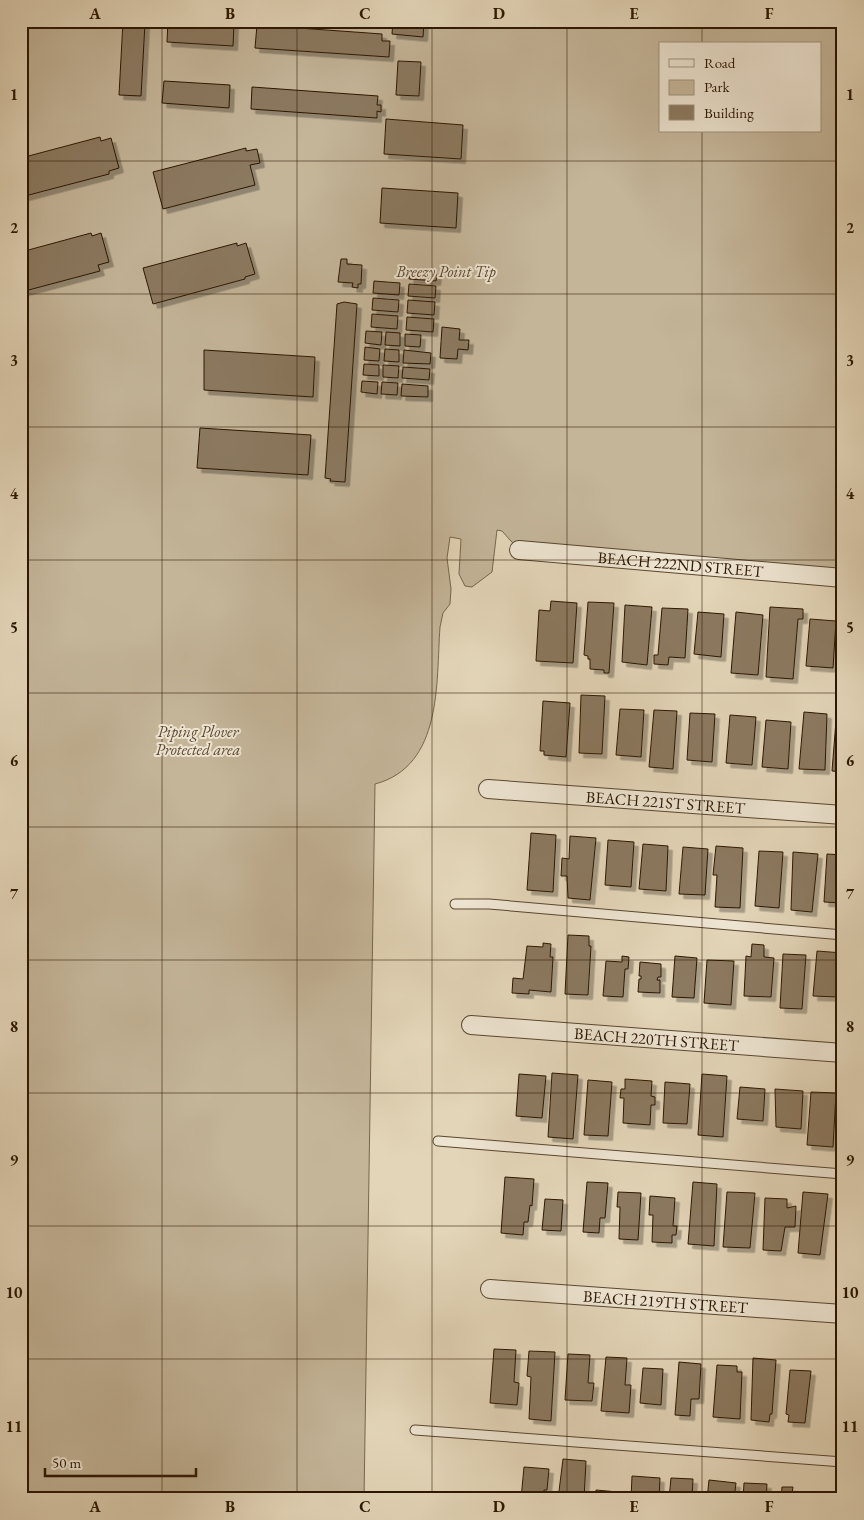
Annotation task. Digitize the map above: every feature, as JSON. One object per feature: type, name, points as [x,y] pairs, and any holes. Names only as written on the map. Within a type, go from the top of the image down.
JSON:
[{"type":"street","name":"BEACH 222ND STREET","points":[[519,550],[843,578]]},
{"type":"street","name":"BEACH 221ST STREET","points":[[488,789],[843,815]]},
{"type":"street","name":"BEACH 220TH STREET","points":[[471,1025],[843,1053]]},
{"type":"street","name":"BEACH 219TH STREET","points":[[490,1289],[843,1314]]},
{"type":"lane","points":[[455,904],[499,905],[843,935]]},
{"type":"lane","points":[[438,1141],[843,1174]]},
{"type":"lane","points":[[415,1430],[843,1462]]},
{"type":"green space","points":[[21,21],[843,21],[843,573],[519,550],[502,531],[497,530],[492,572],[472,587],[465,586],[459,574],[461,539],[450,537],[447,558],[451,589],[450,604],[443,613],[440,627],[436,696],[432,719],[424,741],[413,760],[397,774],[375,784],[364,1499],[21,1499]]},
{"type":"building","points":[[123,21],[145,23],[141,96],[119,95]]},
{"type":"building","points":[[168,21],[234,24],[233,46],[167,42]]},
{"type":"building","points":[[393,21],[424,21],[423,37],[392,34]]},
{"type":"building","points":[[257,25],[382,34],[382,41],[390,41],[389,57],[255,48]]},
{"type":"building","points":[[398,61],[421,62],[419,96],[396,95]]},
{"type":"building","points":[[164,81],[230,85],[229,108],[162,103]]},
{"type":"building","points":[[252,87],[378,96],[377,105],[381,105],[381,112],[377,111],[377,118],[251,109]]},
{"type":"building","points":[[386,119],[463,125],[461,159],[384,154]]},
{"type":"building","points":[[100,137],[101,141],[111,138],[119,168],[109,171],[109,174],[21,197],[21,158]]},
{"type":"building","points":[[246,148],[246,151],[257,149],[260,163],[250,165],[255,185],[163,209],[153,172]]},
{"type":"building","points":[[382,188],[458,193],[456,228],[380,223]]},
{"type":"building","points":[[91,233],[92,236],[101,233],[109,262],[98,265],[100,271],[21,292],[21,252]]},
{"type":"building","points":[[237,243],[237,246],[246,243],[255,274],[245,277],[245,279],[153,304],[143,268]]},
{"type":"building","points":[[341,259],[347,259],[347,264],[362,265],[361,284],[358,284],[358,288],[352,287],[353,283],[338,282]]},
{"type":"building","points":[[410,273],[437,275],[436,281],[409,279]]},
{"type":"building","points":[[374,281],[400,283],[399,295],[373,293]]},
{"type":"building","points":[[409,284],[436,286],[435,298],[408,296]]},
{"type":"building","points":[[373,298],[399,300],[398,312],[372,310]]},
{"type":"building","points":[[408,300],[435,302],[434,315],[407,313]]},
{"type":"building","points":[[344,302],[357,304],[345,482],[330,481],[331,479],[325,478],[337,304]]},
{"type":"building","points":[[372,314],[398,316],[397,329],[371,327]]},
{"type":"building","points":[[407,317],[434,319],[433,332],[406,330]]},
{"type":"building","points":[[442,327],[460,329],[459,340],[469,340],[468,350],[458,349],[457,359],[440,358]]},
{"type":"building","points":[[366,331],[382,332],[381,345],[365,343]]},
{"type":"building","points":[[386,332],[400,333],[400,346],[385,345]]},
{"type":"building","points":[[405,334],[421,335],[420,347],[405,346]]},
{"type":"building","points":[[365,347],[380,349],[379,361],[364,360]]},
{"type":"building","points":[[385,349],[399,350],[399,362],[384,361]]},
{"type":"building","points":[[204,350],[315,357],[313,397],[204,390]]},
{"type":"building","points":[[404,350],[431,353],[430,364],[403,363]]},
{"type":"building","points":[[364,364],[379,365],[379,376],[363,375]]},
{"type":"building","points":[[383,365],[399,366],[398,378],[383,377]]},
{"type":"building","points":[[403,367],[430,369],[429,380],[402,378]]},
{"type":"building","points":[[362,381],[378,382],[377,394],[361,392]]},
{"type":"building","points":[[382,382],[398,383],[397,395],[381,394]]},
{"type":"building","points":[[402,384],[428,386],[428,397],[401,396]]},
{"type":"building","points":[[200,428],[311,435],[308,475],[197,468]]},
{"type":"building","points":[[551,601],[577,603],[573,663],[536,661],[539,610],[550,611]]},
{"type":"building","points":[[588,602],[614,603],[609,673],[604,673],[604,670],[590,669],[590,659],[584,655]]},
{"type":"building","points":[[625,605],[652,607],[647,665],[622,662]]},
{"type":"building","points":[[770,607],[803,609],[803,619],[798,619],[793,679],[766,677]]},
{"type":"building","points":[[662,608],[688,609],[685,658],[669,657],[668,665],[654,664],[654,655],[658,655]]},
{"type":"building","points":[[698,612],[724,614],[721,657],[694,654]]},
{"type":"building","points":[[736,612],[763,615],[758,675],[731,673]]},
{"type":"building","points":[[810,619],[836,621],[833,668],[806,666]]},
{"type":"building","points":[[581,695],[605,696],[602,754],[579,753]]},
{"type":"building","points":[[543,701],[570,703],[566,757],[544,755],[544,751],[540,751]]},
{"type":"building","points":[[620,709],[644,710],[641,757],[616,755]]},
{"type":"building","points":[[654,710],[677,711],[673,769],[649,767]]},
{"type":"building","points":[[804,712],[827,714],[825,770],[799,769]]},
{"type":"building","points":[[690,713],[715,714],[712,762],[687,760]]},
{"type":"building","points":[[730,715],[756,717],[752,765],[726,763]]},
{"type":"building","points":[[766,720],[791,722],[788,769],[762,767]]},
{"type":"building","points":[[836,721],[843,721],[843,772],[832,771]]},
{"type":"building","points":[[531,833],[556,835],[553,892],[527,890]]},
{"type":"building","points":[[570,836],[596,838],[590,900],[568,898],[567,876],[561,876],[562,858],[569,859]]},
{"type":"building","points":[[608,840],[634,842],[631,887],[605,885]]},
{"type":"building","points":[[643,844],[668,846],[666,891],[639,889]]},
{"type":"building","points":[[716,846],[743,848],[740,908],[715,907],[717,875],[713,875]]},
{"type":"building","points":[[683,847],[708,849],[705,895],[679,894]]},
{"type":"building","points":[[759,851],[783,852],[779,908],[755,906]]},
{"type":"building","points":[[793,852],[818,854],[812,912],[791,910]]},
{"type":"building","points":[[827,854],[843,855],[843,903],[824,902]]},
{"type":"building","points":[[568,935],[589,936],[589,946],[591,946],[588,995],[565,994]]},
{"type":"building","points":[[543,943],[551,944],[550,957],[553,957],[551,992],[529,990],[529,994],[512,993],[513,978],[523,979],[527,946],[543,947]]},
{"type":"building","points":[[752,944],[764,945],[764,957],[774,958],[771,997],[744,996],[746,956],[751,957]]},
{"type":"building","points":[[817,951],[843,953],[840,969],[843,970],[843,989],[839,989],[839,997],[813,996]]},
{"type":"building","points":[[783,954],[806,955],[802,1009],[780,1008]]},
{"type":"building","points":[[622,956],[629,957],[628,969],[625,969],[623,997],[603,996],[606,961],[622,962]]},
{"type":"building","points":[[675,956],[697,958],[694,998],[672,997]]},
{"type":"building","points":[[707,960],[734,961],[731,1005],[704,1003]]},
{"type":"building","points":[[640,962],[661,964],[661,977],[658,977],[657,980],[660,980],[660,993],[638,992],[639,979],[641,979],[641,976],[639,976]]},
{"type":"building","points":[[552,1073],[578,1075],[573,1139],[548,1137]]},
{"type":"building","points":[[519,1074],[546,1076],[542,1118],[516,1116]]},
{"type":"building","points":[[702,1074],[727,1076],[723,1137],[698,1135]]},
{"type":"building","points":[[625,1079],[652,1081],[651,1096],[655,1097],[655,1105],[651,1105],[650,1125],[623,1123],[624,1098],[620,1098],[621,1089],[625,1089]]},
{"type":"building","points":[[588,1080],[612,1082],[608,1136],[584,1135]]},
{"type":"building","points":[[665,1082],[690,1084],[687,1124],[663,1123]]},
{"type":"building","points":[[740,1087],[765,1089],[763,1121],[737,1119]]},
{"type":"building","points":[[775,1089],[803,1091],[801,1129],[776,1127]]},
{"type":"building","points":[[811,1092],[836,1093],[833,1147],[807,1145]]},
{"type":"building","points":[[505,1177],[534,1179],[532,1206],[530,1205],[528,1222],[524,1222],[523,1235],[501,1233]]},
{"type":"building","points":[[587,1182],[608,1183],[605,1218],[600,1218],[599,1233],[583,1232]]},
{"type":"building","points":[[693,1182],[717,1184],[714,1246],[688,1244]]},
{"type":"building","points":[[618,1192],[641,1193],[638,1240],[619,1239],[620,1207],[617,1207]]},
{"type":"building","points":[[727,1192],[755,1193],[750,1248],[723,1247]]},
{"type":"building","points":[[803,1192],[828,1194],[820,1255],[798,1253]]},
{"type":"building","points":[[650,1196],[675,1198],[673,1226],[677,1226],[676,1235],[672,1235],[672,1243],[652,1242],[653,1215],[649,1215]]},
{"type":"building","points":[[765,1198],[787,1199],[787,1208],[796,1206],[795,1227],[785,1227],[781,1251],[763,1250]]},
{"type":"building","points":[[545,1199],[563,1200],[561,1231],[542,1230]]},
{"type":"building","points":[[494,1349],[516,1350],[514,1382],[519,1383],[517,1405],[490,1403]]},
{"type":"building","points":[[529,1351],[555,1352],[551,1421],[529,1419],[531,1377],[527,1376]]},
{"type":"building","points":[[568,1354],[590,1355],[588,1383],[594,1383],[592,1401],[565,1400]]},
{"type":"building","points":[[606,1357],[627,1358],[625,1385],[631,1385],[629,1413],[601,1411]]},
{"type":"building","points":[[753,1358],[776,1360],[772,1414],[770,1414],[769,1422],[751,1420]]},
{"type":"building","points":[[679,1362],[701,1364],[699,1399],[691,1399],[690,1416],[675,1415]]},
{"type":"building","points":[[717,1365],[737,1366],[737,1372],[742,1372],[740,1419],[713,1417]]},
{"type":"building","points":[[643,1368],[663,1369],[661,1405],[640,1403]]},
{"type":"building","points":[[790,1370],[811,1371],[805,1423],[788,1422],[789,1415],[786,1414]]},
{"type":"building","points":[[563,1459],[586,1461],[584,1499],[558,1499]]},
{"type":"building","points":[[524,1467],[549,1469],[547,1490],[544,1490],[543,1499],[521,1499]]},
{"type":"building","points":[[632,1476],[660,1478],[659,1499],[631,1499]]},
{"type":"building","points":[[671,1478],[693,1479],[692,1499],[669,1499]]},
{"type":"building","points":[[709,1480],[736,1483],[734,1499],[707,1499]]},
{"type":"building","points":[[744,1483],[767,1484],[766,1499],[743,1499]]},
{"type":"building","points":[[782,1487],[793,1487],[792,1494],[804,1495],[804,1499],[781,1499]]},
{"type":"building","points":[[596,1490],[618,1492],[618,1499],[595,1499]]},
{"type":"park label","name":"Breezy Point Tip","points":[[446,271]]},
{"type":"park label","name":"Piping Plover Protected area","points":[[198,740]]}]
